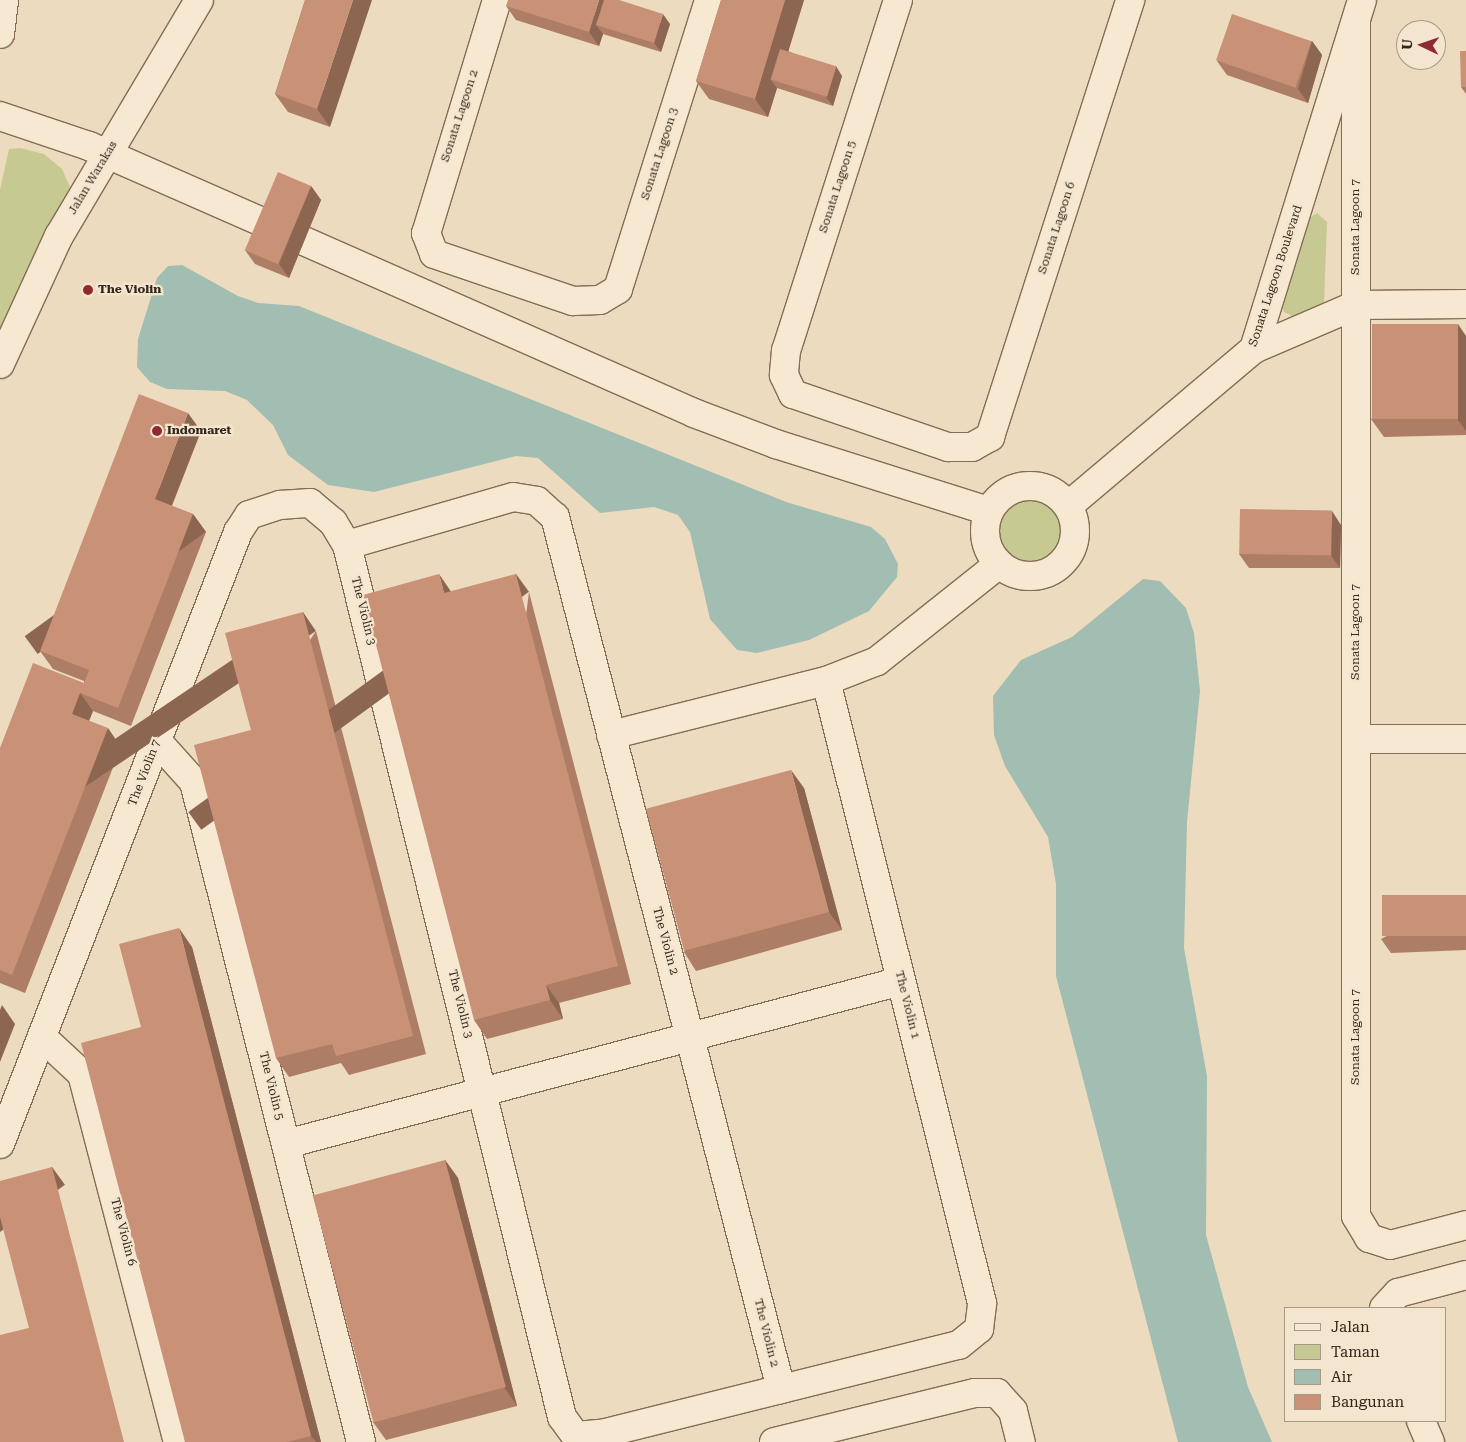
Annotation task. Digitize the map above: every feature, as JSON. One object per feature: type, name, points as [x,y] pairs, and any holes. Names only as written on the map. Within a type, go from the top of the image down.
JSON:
[{"type":"street","points":[[0,34],[4,0]]},
{"type":"street","name":"Jalan Warakas","points":[[0,364],[59,236],[106,153],[199,0]]},
{"type":"street","name":"Sonata Lagoon 2","points":[[497,0],[426,233],[434,254],[573,301],[600,300]]},
{"type":"street","name":"Sonata Lagoon 3","points":[[600,300],[618,289],[709,0]]},
{"type":"street","name":"Sonata Lagoon 5","points":[[898,0],[786,350],[784,375],[794,394],[948,447],[972,447]]},
{"type":"street","name":"Sonata Lagoon 6","points":[[972,447],[990,437],[1130,0]]},
{"type":"street","name":"Sonata Lagoon 7","points":[[1359,11],[1356,305],[1356,1216],[1369,1238],[1390,1245],[1466,1225]]},
{"type":"street","name":"Sonata Lagoon Boulevard","points":[[1068,506],[1254,349],[1359,11]]},
{"type":"street","points":[[0,116],[106,153],[271,226]]},
{"type":"street","points":[[304,240],[694,413],[776,444],[990,511]]},
{"type":"street","points":[[1254,349],[1356,305],[1466,304]]},
{"type":"street","points":[[1037,486],[1055,493],[1068,506],[1075,527],[1072,548],[1059,566],[1039,575],[1018,575],[999,564],[988,548],[985,529],[990,511],[1001,496],[1018,487],[1037,486]]},
{"type":"street","name":"The Violin 2","points":[[347,545],[513,496],[537,501],[555,517],[781,1389]]},
{"type":"street","name":"The Violin 7","points":[[0,1144],[158,742],[238,532],[249,515],[280,505],[310,503],[333,522],[347,545]]},
{"type":"street","name":"The Violin 3","points":[[347,545],[562,1417],[576,1436],[601,1434],[781,1389]]},
{"type":"street","points":[[611,735],[826,681],[877,661],[999,564]]},
{"type":"street","name":"The Violin 1","points":[[781,1389],[959,1344],[979,1329],[982,1303],[826,681]]},
{"type":"street","points":[[1356,739],[1466,739]]},
{"type":"street","name":"The Violin 5","points":[[158,742],[194,782],[361,1442]]},
{"type":"street","points":[[286,1144],[901,981]]},
{"type":"street","name":"The Violin 6","points":[[42,1037],[82,1074],[178,1442]]},
{"type":"street","points":[[1386,1307],[1398,1293],[1466,1275]]},
{"type":"street","points":[[785,1441],[976,1392],[997,1393],[1013,1412],[1021,1442]]},
{"type":"street","points":[[1421,1422],[1430,1442]]},
{"type":"green space","points":[[20,148],[44,154],[62,169],[70,187],[0,329],[0,190],[9,149]]},
{"type":"green space","points":[[1317,213],[1327,222],[1324,303],[1294,317],[1284,312],[1281,303],[1306,220]]},
{"type":"green space","points":[[1030,499],[1042,501],[1052,508],[1059,518],[1061,530],[1059,542],[1052,552],[1042,559],[1030,561],[1018,559],[1008,552],[1001,542],[999,530],[1001,518],[1008,508],[1018,501]]},
{"type":"water","points":[[182,265],[238,296],[258,303],[299,306],[786,502],[871,527],[885,539],[898,564],[897,577],[869,611],[809,640],[757,653],[737,650],[710,619],[690,532],[678,515],[654,507],[600,513],[538,458],[516,456],[374,492],[328,485],[288,455],[273,425],[247,400],[225,391],[167,389],[150,382],[137,367],[138,339],[157,278],[168,266]]},
{"type":"water","points":[[1143,579],[1160,581],[1186,608],[1194,633],[1200,691],[1187,822],[1184,948],[1207,1076],[1206,1235],[1248,1387],[1272,1442],[1178,1442],[1056,976],[1056,884],[1048,837],[1005,766],[994,735],[993,696],[1021,660],[1072,637]]},
{"type":"building","points":[[305,0],[353,0],[317,109],[275,94]]},
{"type":"building","points":[[508,0],[599,0],[589,32],[506,6]]},
{"type":"building","points":[[604,0],[619,0],[663,14],[654,43],[596,25]]},
{"type":"building","points":[[721,0],[785,0],[755,99],[696,81]]},
{"type":"building","points":[[1232,14],[1311,41],[1295,88],[1216,60]]},
{"type":"building","points":[[780,49],[836,66],[827,97],[771,80]]},
{"type":"building","points":[[1460,51],[1466,51],[1466,87],[1461,87]]},
{"type":"building","points":[[278,172],[311,186],[278,264],[245,250]]},
{"type":"building","points":[[1372,324],[1458,324],[1458,419],[1372,419]]},
{"type":"building","points":[[139,394],[188,413],[155,499],[193,514],[118,708],[80,693],[72,714],[108,728],[12,975],[0,970],[0,748],[33,663],[84,683],[89,670],[40,651]]},
{"type":"building","points":[[1240,509],[1332,511],[1331,556],[1239,554]]},
{"type":"building","points":[[439,574],[444,593],[516,574],[618,966],[546,985],[550,1000],[474,1020],[363,595]]},
{"type":"building","points":[[303,612],[413,1036],[336,1056],[332,1044],[276,1058],[194,745],[251,730],[225,633]]},
{"type":"building","points":[[791,770],[829,912],[684,951],[646,809]]},
{"type":"building","points":[[1382,895],[1466,895],[1466,936],[1382,936]]},
{"type":"building","points":[[179,928],[311,1436],[287,1442],[185,1442],[81,1043],[141,1027],[119,944]]},
{"type":"building","points":[[445,1160],[506,1387],[373,1422],[313,1195]]},
{"type":"building","points":[[52,1167],[124,1442],[0,1442],[0,1335],[29,1328],[0,1217],[0,1181]]},
{"type":"place","name":"The Violin","points":[[88,290]]},
{"type":"place","name":"Indomaret","points":[[157,431]]}]
